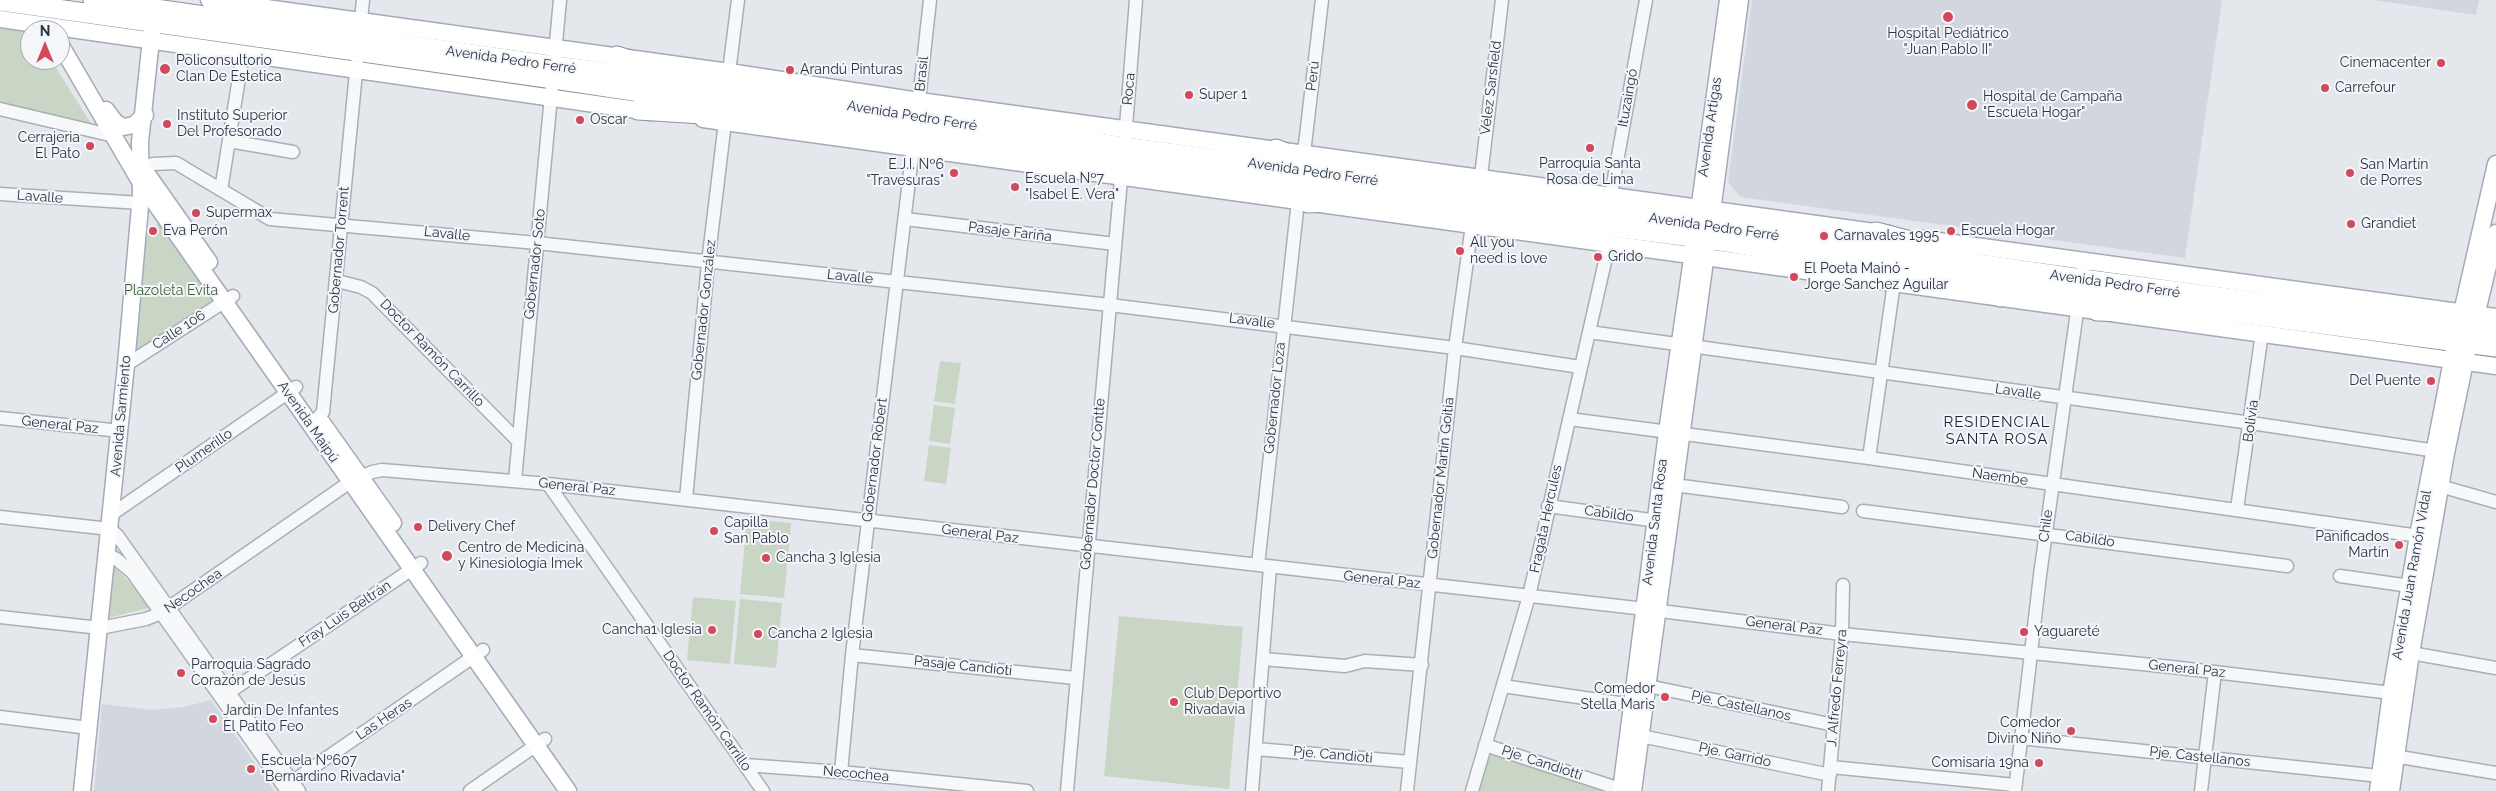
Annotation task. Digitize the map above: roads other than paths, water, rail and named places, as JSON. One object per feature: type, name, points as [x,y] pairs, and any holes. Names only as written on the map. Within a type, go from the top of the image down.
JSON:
[{"type":"highway","points":[[93,0],[153,18]]},
{"type":"highway","points":[[0,1],[153,18]]},
{"type":"highway","name":"Avenida Pedro Ferré","points":[[153,18],[555,72],[744,90],[916,125],[1479,202],[2026,271],[2081,285],[2222,312],[2466,328]]},
{"type":"highway","points":[[617,56],[647,66],[744,90]]},
{"type":"highway","name":"Avenida Pedro Ferré","points":[[555,72],[825,120],[916,125]]},
{"type":"highway","points":[[638,110],[825,120]]},
{"type":"highway","points":[[1276,149],[1299,159],[1386,172],[1479,202]]},
{"type":"highway","points":[[1303,202],[1479,202]]},
{"type":"highway","name":"Avenida Pedro Ferré","points":[[1703,231],[1872,265],[2081,285],[2466,328]]},
{"type":"highway","points":[[1876,232],[2026,271]]},
{"type":"highway","points":[[1872,265],[1956,283],[2000,298]]},
{"type":"highway","points":[[2098,311],[2222,312]]},
{"type":"highway","points":[[2466,328],[2496,333]]},
{"type":"highway","points":[[2466,328],[2496,347]]},
{"type":"main road","name":"Avenida Pedro Ferré","points":[[209,0],[359,46],[555,72],[638,110],[725,122],[916,125],[1123,153],[1303,202]]},
{"type":"main road","name":"Avenida Artigas","points":[[1703,231],[1728,0]]},
{"type":"main road","name":"Avenida Artigas","points":[[1703,231],[1740,0]]},
{"type":"main road","points":[[70,26],[153,18]]},
{"type":"main road","name":"Avenida Pedro Ferré","points":[[153,18],[242,53],[359,46]]},
{"type":"main road","name":"Avenida Sarmiento","points":[[82,791],[111,522],[141,204],[138,173],[140,142],[145,115],[153,18]]},
{"type":"main road","points":[[0,19],[20,23]]},
{"type":"main road","name":"Avenida Pedro Ferré","points":[[555,72],[617,56],[729,72],[916,125]]},
{"type":"main road","name":"Avenida Maipú","points":[[70,61],[138,173],[169,203],[228,299],[541,742],[581,791]]},
{"type":"main road","points":[[72,64],[120,126],[134,126],[145,115]]},
{"type":"main road","name":"Avenida Pedro Ferré","points":[[1123,153],[1276,149],[1304,153],[1479,202],[1609,244],[1703,231],[1876,232],[2081,285],[2098,311],[2262,332],[2458,362],[2496,366]]},
{"type":"main road","points":[[2466,328],[2496,164]]},
{"type":"main road","name":"Avenida Pedro Ferré","points":[[1479,202],[1611,195],[1703,231],[1894,283],[2000,298],[2081,285]]},
{"type":"main road","name":"Avenida Santa Rosa","points":[[1626,790],[1703,231]]},
{"type":"main road","points":[[2466,328],[2493,259],[2496,233]]},
{"type":"main road","points":[[2466,328],[2496,317]]},
{"type":"main road","name":"Avenida Juan Ramón Vidal","points":[[2391,791],[2390,756],[2410,586],[2424,536],[2466,328]]},
{"type":"main road","name":"Avenida Santa Rosa","points":[[1662,521],[1674,485],[1674,433]]},
{"type":"main road","name":"Avenida Juan Ramón Vidal","points":[[2398,694],[2411,653],[2424,536]]},
{"type":"main road","name":"Avenida Santa Rosa","points":[[1626,790],[1641,736],[1639,706],[1648,686],[1651,610]]},
{"type":"main road","name":"Avenida Maipú","points":[[541,742],[568,791]]},
{"type":"main road","name":"Avenida Juan Ramón Vidal","points":[[2379,783],[2390,756]]},
{"type":"street","name":"Gobernador Torrent","points":[[315,422],[323,412],[363,0]]},
{"type":"street","name":"Gobernador Soto","points":[[515,480],[555,72],[560,0]]},
{"type":"street","points":[[729,72],[738,0]]},
{"type":"street","name":"Brasil","points":[[916,125],[930,0]]},
{"type":"street","name":"Roca","points":[[1123,153],[1136,0]]},
{"type":"street","name":"Perú","points":[[1304,153],[1322,0]]},
{"type":"street","name":"Vélez Sarsfield","points":[[1479,202],[1502,0]]},
{"type":"street","name":"Ituzaingó","points":[[1611,195],[1646,0]]},
{"type":"street","points":[[222,190],[242,53]]},
{"type":"street","points":[[0,109],[114,136]]},
{"type":"street","name":"Gobernador González","points":[[686,499],[708,263],[725,122]]},
{"type":"street","name":"Gobernador Robert","points":[[841,772],[852,655],[916,125]]},
{"type":"street","points":[[229,141],[293,152]]},
{"type":"street","name":"Gobernador Doctor Contte","points":[[1067,791],[1075,678],[1123,153]]},
{"type":"street","name":"Lavalle","points":[[138,173],[176,163],[270,219],[537,243],[1110,305],[1283,325],[1580,367]]},
{"type":"street","name":"Lavalle","points":[[0,194],[141,204]]},
{"type":"street","name":"Gobernador Loza","points":[[1252,791],[1263,659],[1264,566],[1283,325],[1303,202]]},
{"type":"street","name":"Gobernador Martín Goitia","points":[[1407,791],[1455,348],[1479,202]]},
{"type":"street","name":"Pasaje Fariña","points":[[904,219],[1115,244]]},
{"type":"street","name":"Fragata Hercules","points":[[1472,791],[1529,596],[1609,244]]},
{"type":"street","name":"Doctor Ramón Carrillo","points":[[337,280],[361,287],[372,293],[518,441]]},
{"type":"street","points":[[1869,458],[1894,283]]},
{"type":"street","name":"Chile","points":[[2015,788],[2045,533],[2081,285]]},
{"type":"street","name":"Calle 106","points":[[126,365],[228,299]]},
{"type":"street","name":"Lavalle","points":[[1589,332],[2065,399],[2251,423],[2440,452]]},
{"type":"street","name":"Bolivia","points":[[2237,509],[2251,423],[2262,332]]},
{"type":"street","name":"Plumerillo","points":[[111,522],[292,390]]},
{"type":"street","name":"General Paz","points":[[0,418],[120,431]]},
{"type":"street","name":"Ñaembe","points":[[1569,419],[1869,458],[2424,536]]},
{"type":"street","name":"General Paz","points":[[355,479],[382,470],[515,480],[1651,610],[1842,634],[2030,652],[2398,694]]},
{"type":"street","name":"Necochea","points":[[0,617],[100,628],[146,619],[165,610],[355,479]]},
{"type":"street","name":"Doctor Ramón Carrillo","points":[[548,484],[763,791]]},
{"type":"street","points":[[1674,485],[1842,507]]},
{"type":"street","points":[[2434,485],[2496,502]]},
{"type":"street","name":"Cabildo","points":[[1548,506],[1662,521]]},
{"type":"street","name":"Cabildo","points":[[1863,511],[2045,533],[2286,566]]},
{"type":"street","points":[[0,517],[111,522],[117,535],[165,610],[223,695],[291,788]]},
{"type":"street","points":[[107,555],[116,558],[132,572],[165,610]]},
{"type":"street","name":"Fray Luis Beltrán","points":[[223,695],[417,566]]},
{"type":"street","points":[[2340,576],[2410,586]]},
{"type":"street","name":"J. Alfredo Ferreyra","points":[[1828,791],[1842,634],[1843,585]]},
{"type":"street","name":"Las Heras","points":[[291,788],[479,653]]},
{"type":"street","points":[[2411,653],[2496,668]]},
{"type":"street","name":"Pasaje Candioti","points":[[852,655],[1075,678]]},
{"type":"street","points":[[1263,659],[1345,666],[1365,661],[1422,666]]},
{"type":"street","points":[[2201,791],[2215,672]]},
{"type":"street","points":[[1503,686],[1639,706]]},
{"type":"street","name":"Pje. Castellanos","points":[[1648,686],[1834,725]]},
{"type":"street","points":[[0,717],[88,728]]},
{"type":"street","name":"Pje. Garrido","points":[[1641,736],[1830,771],[2015,788]]},
{"type":"street","name":"Pje. Castellanos","points":[[2020,738],[2204,757],[2379,783]]},
{"type":"street","points":[[470,791],[541,742]]},
{"type":"street","name":"Pje. Candiotti","points":[[1485,745],[1626,790]]},
{"type":"street","name":"Pje. Candioti","points":[[1256,749],[1410,762]]},
{"type":"street","points":[[2390,756],[2496,773]]},
{"type":"street","name":"Necochea","points":[[745,766],[841,772],[1026,791]]},
{"type":"place","name":"Hospital Pediátrico \"Juan Pablo II\"","points":[[1948,17]]},
{"type":"place","name":"Cinemacenter","points":[[2441,63]]},
{"type":"place","name":"Policonsultorio Clan De Estetica","points":[[165,69]]},
{"type":"place","name":"Arandú Pinturas","points":[[790,70]]},
{"type":"place","name":"Carrefour","points":[[2325,88]]},
{"type":"place","name":"Super 1","points":[[1189,95]]},
{"type":"place","name":"Hospital de Campaña \"Escuela Hogar\"","points":[[1972,105]]},
{"type":"place","name":"Oscar","points":[[580,120]]},
{"type":"place","name":"Instituto Superior Del Profesorado","points":[[167,124]]},
{"type":"place","name":"Cerrajeria El Pato","points":[[90,146]]},
{"type":"place","name":"Parroquia Santa Rosa de Lima","points":[[1590,148]]},
{"type":"place","name":"E.J.I. Nº6 \"Travesuras\"","points":[[954,173]]},
{"type":"place","name":"San Martín de Porres","points":[[2350,173]]},
{"type":"place","name":"Escuela Nº7 \"Isabel E. Vera\"","points":[[1015,187]]},
{"type":"place","name":"Supermax","points":[[196,213]]},
{"type":"place","name":"Grandiet","points":[[2351,224]]},
{"type":"place","name":"Eva Perón","points":[[153,231]]},
{"type":"place","name":"Escuela Hogar","points":[[1951,231]]},
{"type":"place","name":"Carnavales 1995","points":[[1824,236]]},
{"type":"place","name":"All you need is love","points":[[1460,251]]},
{"type":"place","name":"Grido","points":[[1598,257]]},
{"type":"place","name":"El Poeta Mainó - Jorge Sanchez Aguilar","points":[[1794,277]]},
{"type":"place","name":"Del Puente","points":[[2431,381]]},
{"type":"place","name":"Delivery Chef","points":[[418,527]]},
{"type":"place","name":"Capilla San Pablo","points":[[714,531]]},
{"type":"place","name":"Panificados Martín","points":[[2399,545]]},
{"type":"place","name":"Centro de Medicina y Kinesiología Imek","points":[[447,556]]},
{"type":"place","name":"Cancha 3 Iglesia","points":[[766,558]]},
{"type":"place","name":"Cancha1 Iglesia","points":[[712,630]]},
{"type":"place","name":"Yaguareté","points":[[2024,632]]},
{"type":"place","name":"Cancha 2 Iglesia","points":[[758,634]]},
{"type":"place","name":"Parroquia Sagrado Corazón de Jesús","points":[[181,673]]},
{"type":"place","name":"Comedor Stella Maris","points":[[1665,697]]},
{"type":"place","name":"Club Deportivo Rivadavia","points":[[1174,702]]},
{"type":"place","name":"Jardín De Infantes El Patito Feo","points":[[213,719]]},
{"type":"place","name":"Comedor Divino Niño","points":[[2071,731]]},
{"type":"place","name":"Comisaría 19na","points":[[2039,763]]},
{"type":"place","name":"Escuela Nº607 \"Bernardino Rivadavia\"","points":[[251,769]]},
{"type":"district","name":"RESIDENCIAL SANTA ROSA","points":[[1997,430]]},
{"type":"park label","name":"Plazoleta Evita","points":[[171,291]]}]
